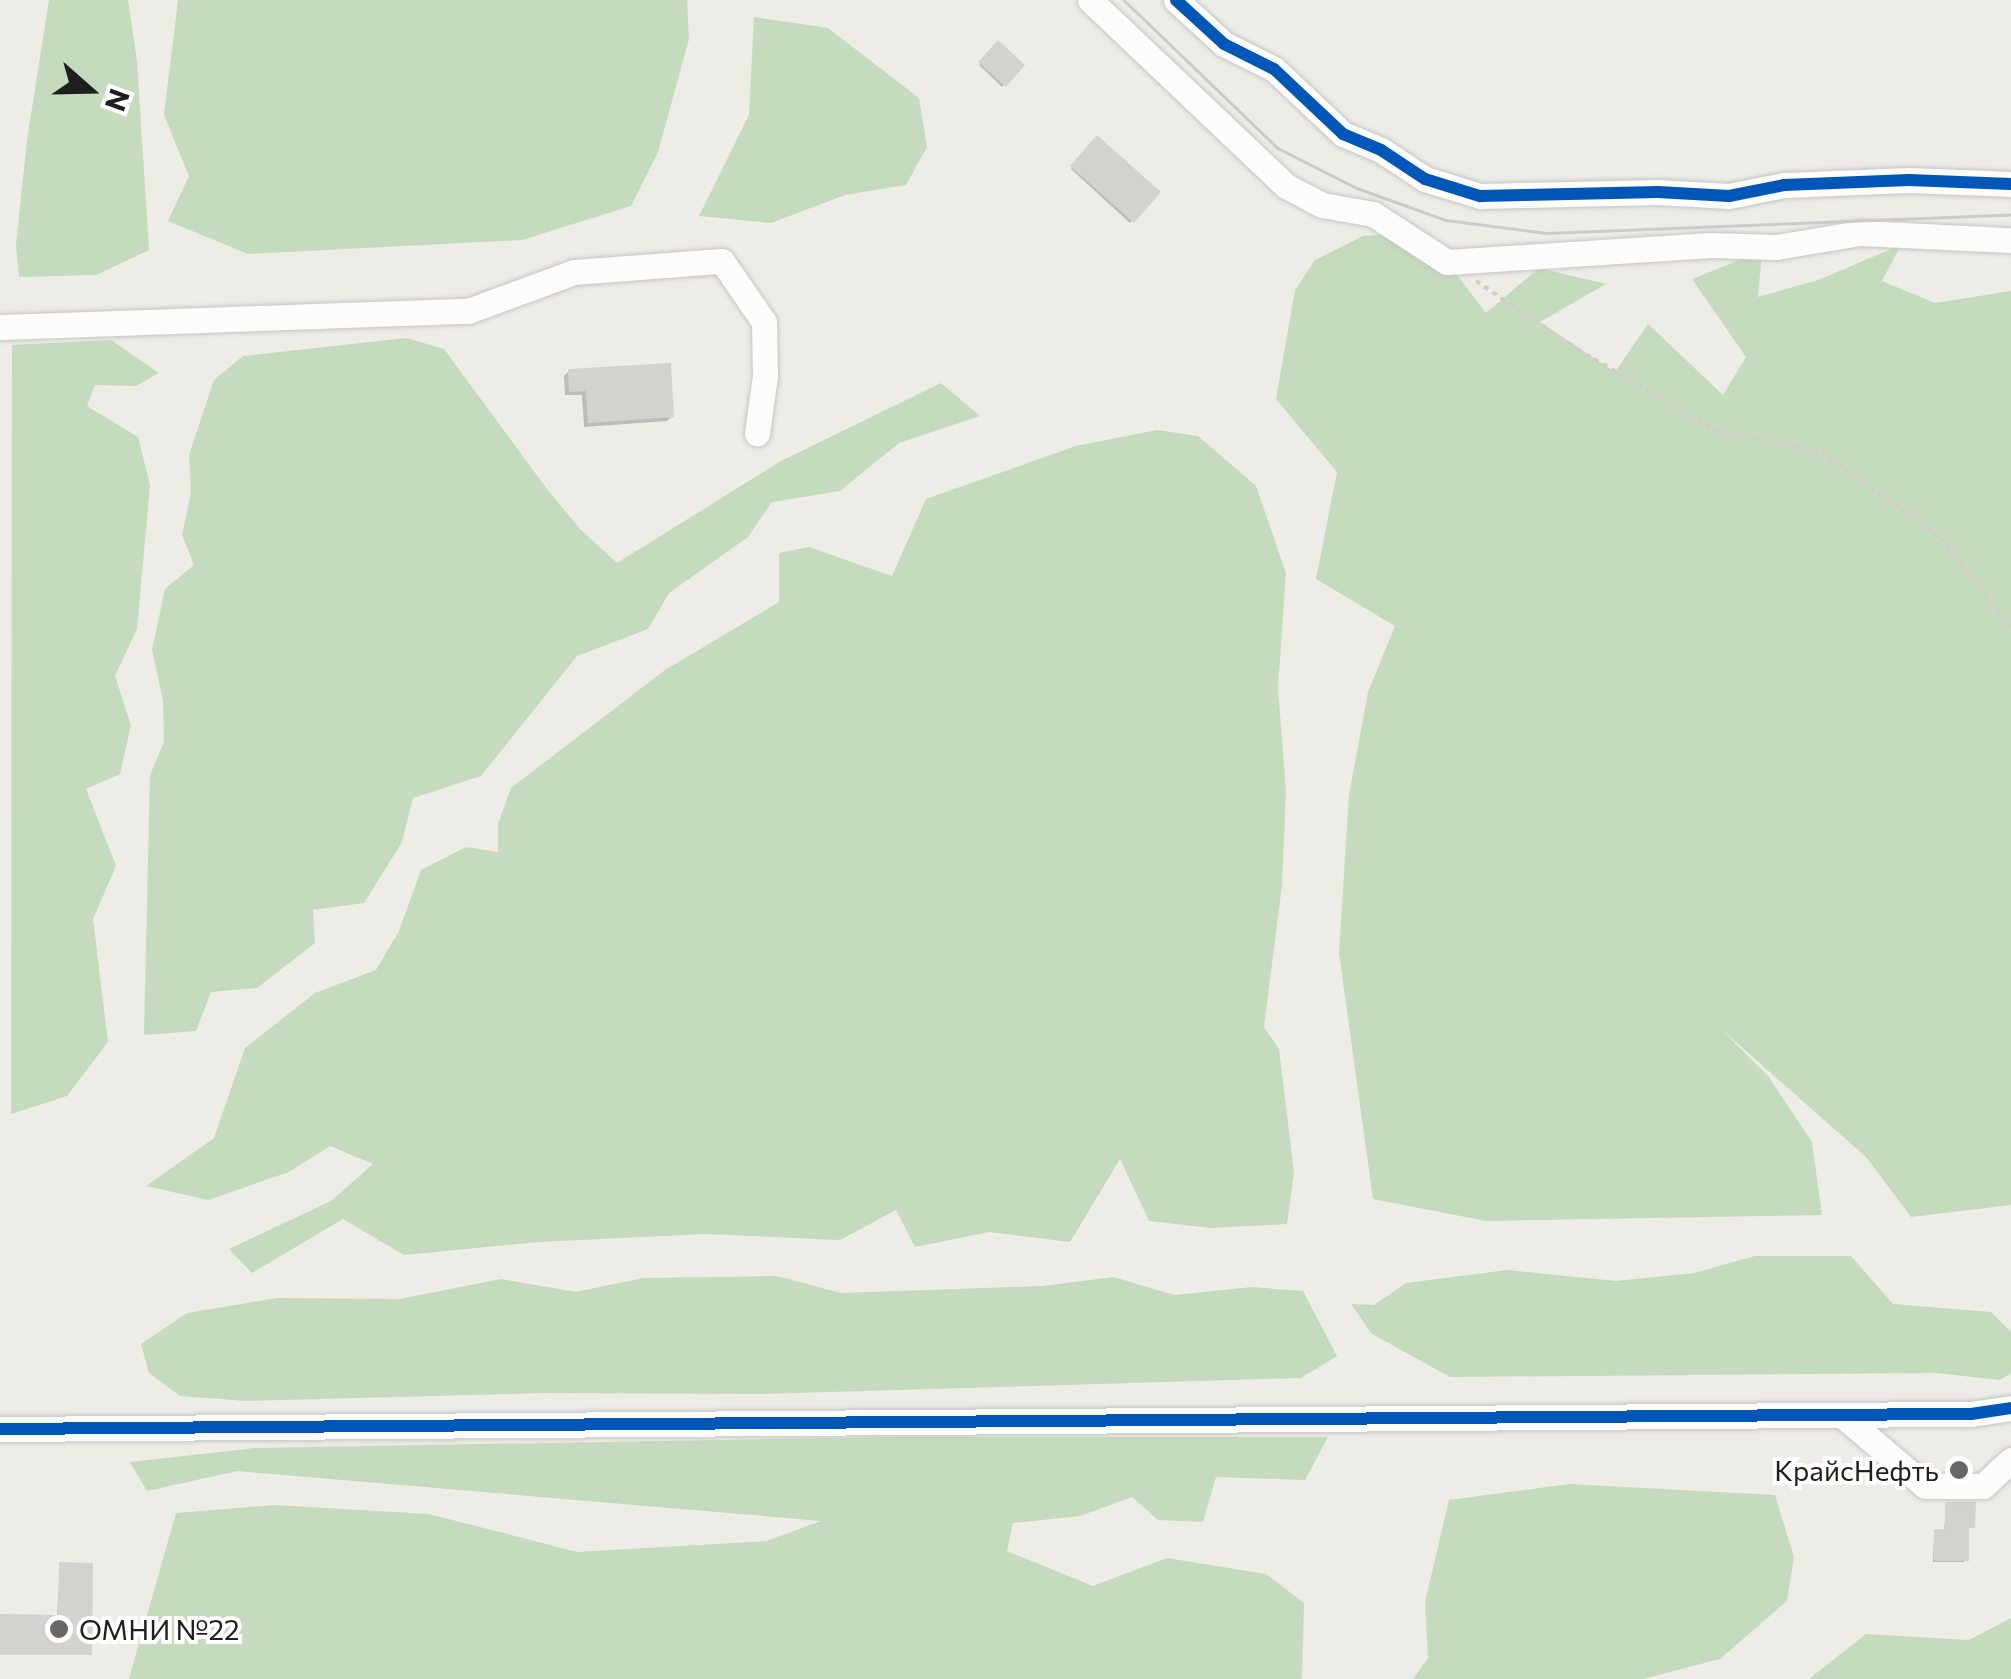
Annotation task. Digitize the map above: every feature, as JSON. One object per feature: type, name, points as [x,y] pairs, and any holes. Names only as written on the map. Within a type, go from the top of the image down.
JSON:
[{"type":"street","points":[[1090,0],[1286,186],[1322,205],[1374,214],[1447,262],[1710,245],[1776,247],[1860,233],[2011,240]]},
{"type":"street","points":[[1176,0],[1224,44],[1274,69],[1343,134],[1381,150],[1425,178],[1480,196],[1658,192],[1729,196],[1784,184],[1909,180],[2011,184]]},
{"type":"street","points":[[0,327],[468,311],[574,272],[722,262],[764,322],[758,432]]},
{"type":"street","points":[[0,1429],[1971,1414],[2011,1408]]},
{"type":"street","points":[[1842,1415],[1926,1486],[1983,1486],[2011,1460]]},
{"type":"path","points":[[1447,262],[1577,349],[1715,430],[1822,452],[1941,538],[2011,627]]},
{"type":"green space","points":[[49,0],[128,0],[137,61],[149,250],[96,275],[19,277],[16,245],[27,140]]},
{"type":"green space","points":[[178,0],[687,0],[689,39],[658,152],[631,206],[522,240],[248,254],[168,221],[189,176],[164,115]]},
{"type":"green space","points":[[754,17],[828,28],[919,98],[927,147],[906,185],[845,195],[771,223],[699,216],[749,115]]},
{"type":"green space","points":[[1414,232],[1447,262],[1486,313],[1539,268],[1606,284],[1540,322],[1615,372],[1648,324],[1723,395],[1746,357],[1692,279],[1762,251],[1758,297],[1818,280],[1901,245],[1882,281],[1935,303],[2011,291],[2011,1205],[1911,1217],[1866,1157],[1721,1029],[1768,1076],[1812,1142],[1822,1215],[1486,1221],[1373,1199],[1339,953],[1349,795],[1368,692],[1395,626],[1316,579],[1337,472],[1276,399],[1295,290],[1315,260],[1363,236]]},
{"type":"green space","points":[[407,338],[444,349],[547,489],[580,529],[617,563],[781,461],[941,383],[980,416],[899,443],[840,491],[772,502],[748,537],[669,593],[648,629],[577,656],[481,776],[413,798],[402,842],[364,903],[313,910],[315,943],[257,988],[211,992],[196,1031],[144,1035],[150,775],[164,742],[163,700],[152,650],[165,589],[194,565],[182,535],[191,493],[189,455],[214,380],[243,356]]},
{"type":"green space","points":[[111,340],[159,373],[136,386],[95,385],[87,406],[138,437],[150,485],[137,629],[115,676],[131,725],[120,774],[86,789],[116,866],[93,919],[108,1042],[67,1096],[11,1114],[12,345]]},
{"type":"green space","points":[[1157,430],[1198,436],[1256,486],[1286,573],[1278,688],[1286,792],[1282,885],[1264,1027],[1279,1049],[1294,1173],[1287,1224],[1210,1228],[1149,1221],[1120,1159],[1070,1242],[989,1232],[915,1247],[896,1210],[840,1240],[705,1234],[540,1242],[404,1255],[343,1219],[252,1273],[229,1249],[331,1201],[373,1164],[330,1146],[289,1172],[208,1200],[146,1186],[214,1138],[245,1048],[315,993],[376,970],[399,931],[421,870],[466,847],[498,852],[498,824],[511,788],[665,670],[779,602],[779,553],[809,547],[892,576],[926,499],[1076,446]]},
{"type":"green space","points":[[1755,1256],[1851,1256],[1893,1304],[1991,1312],[2011,1332],[2011,1373],[2000,1380],[1936,1373],[1450,1377],[1372,1334],[1351,1304],[1374,1305],[1406,1283],[1507,1270],[1616,1281],[1694,1273]]},
{"type":"green space","points":[[777,1276],[841,1293],[1042,1286],[1114,1277],[1174,1295],[1252,1287],[1303,1291],[1337,1356],[1301,1378],[761,1394],[544,1393],[246,1401],[180,1396],[149,1373],[141,1344],[187,1313],[277,1298],[400,1299],[501,1279],[576,1292],[643,1278]]},
{"type":"green space","points":[[894,1437],[1328,1437],[1305,1480],[1216,1477],[1203,1522],[1158,1520],[1132,1497],[1080,1516],[1013,1523],[1007,1551],[1093,1586],[1167,1558],[1266,1574],[1304,1603],[1302,1679],[129,1679],[176,1513],[275,1505],[429,1514],[577,1552],[767,1541],[821,1521],[237,1471],[147,1491],[130,1462],[255,1448]]},
{"type":"green space","points":[[1569,1484],[1775,1495],[1794,1557],[1787,1601],[1720,1659],[1643,1679],[1413,1679],[1428,1658],[1425,1602],[1449,1500]]},
{"type":"green space","points":[[2011,1618],[2011,1679],[1809,1679],[1866,1634],[1969,1640]]},
{"type":"building","points":[[998,40],[1025,65],[1006,87],[978,62]]},
{"type":"building","points":[[1097,135],[1161,192],[1134,223],[1070,166]]},
{"type":"building","points":[[671,363],[674,417],[588,423],[586,391],[569,392],[568,369]]},
{"type":"building","points":[[1945,1502],[1976,1502],[1975,1528],[1969,1528],[1969,1561],[1934,1561],[1934,1529],[1945,1529]]},
{"type":"building","points":[[59,1562],[93,1563],[92,1655],[0,1655],[0,1614],[58,1615]]},
{"type":"tram line","points":[[1124,0],[1278,148],[1357,188],[1446,220],[1548,233],[2011,214]]},
{"type":"cycle path","points":[[1176,0],[1224,44],[1274,69],[1343,134],[1381,150],[1425,179],[1480,196],[1658,192],[1729,196],[1784,185],[1909,180],[2011,184]]},
{"type":"cycle path","points":[[0,1429],[1971,1414],[2011,1408]]},
{"type":"place","name":"КрайсНефть","points":[[1959,1470]]},
{"type":"place","name":"ОМНИ №22","points":[[59,1629]]}]
